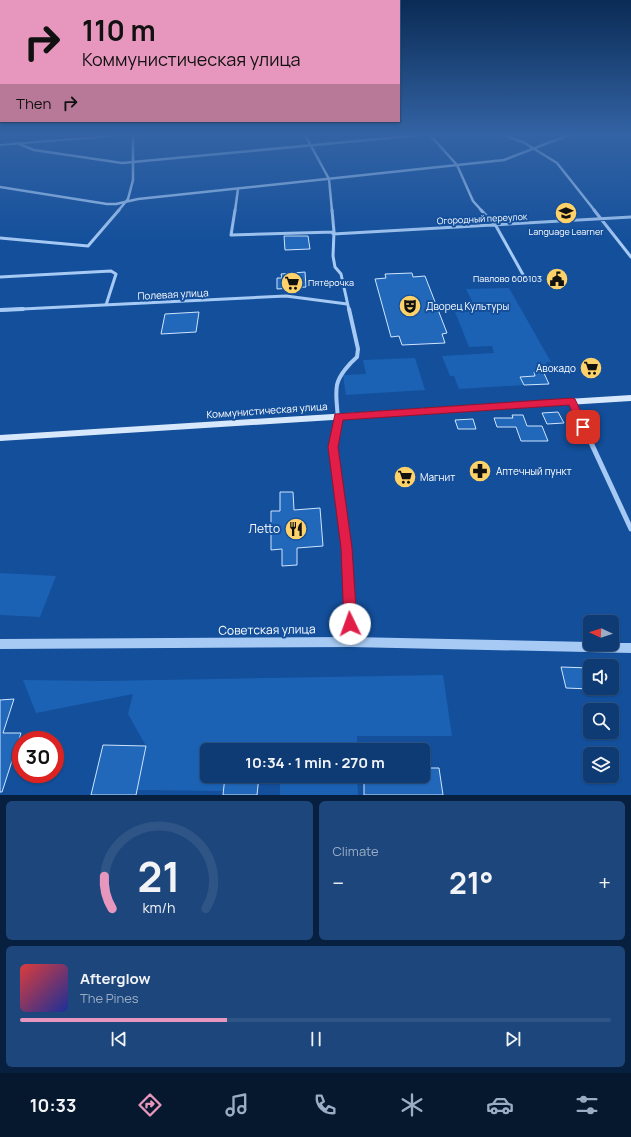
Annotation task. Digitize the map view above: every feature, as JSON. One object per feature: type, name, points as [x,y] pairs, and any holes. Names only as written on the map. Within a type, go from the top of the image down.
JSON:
[{"type":"main road","name":"Коммунистическая улица","points":[[0,438],[631,398]]},
{"type":"street","points":[[0,238],[88,246],[126,202],[133,180],[134,170]]},
{"type":"street","points":[[324,170],[329,179],[335,267],[341,274],[358,349],[357,357],[349,364],[337,384],[339,423],[333,447],[347,548],[352,642]]},
{"type":"street","points":[[0,187],[107,204],[410,170]]},
{"type":"street","points":[[459,170],[473,201],[496,226],[526,280]]},
{"type":"street","points":[[562,170],[631,257]]},
{"type":"street","name":"Огородный переулок","points":[[238,189],[231,235],[333,233],[496,226],[631,217]]},
{"type":"street","points":[[0,277],[68,272],[111,271],[116,274],[106,305]]},
{"type":"street","name":"Полевая улица","points":[[0,310],[286,296],[347,304]]},
{"type":"street","points":[[572,402],[631,529]]},
{"type":"street","name":"Советская улица","points":[[0,644],[352,642],[631,648]]},
{"type":"shaded area","points":[[509,288],[551,362],[546,362],[551,372],[534,372],[535,376],[521,377],[524,385],[459,389],[454,376],[450,376],[442,356],[494,353],[492,346],[469,347],[455,312],[477,311],[466,289]]},
{"type":"shaded area","points":[[415,358],[425,390],[346,395],[343,375],[366,374],[363,360]]},
{"type":"shaded area","points":[[0,573],[56,576],[40,617],[0,615]]},
{"type":"shaded area","points":[[443,675],[452,736],[357,736],[357,743],[200,743],[200,783],[224,783],[223,791],[137,790],[146,746],[128,714],[133,694],[36,713],[23,680],[104,681]]},
{"type":"shaded area","points":[[280,783],[357,783],[358,795],[280,795]]},
{"type":"building","points":[[284,236],[308,236],[310,249],[285,250]]},
{"type":"building","name":"Пятёрочка","points":[[305,272],[306,287],[277,289],[277,278],[282,278],[281,274]]},
{"type":"building","name":"Дворец Культуры","points":[[412,273],[413,277],[425,276],[447,333],[442,334],[445,343],[402,345],[399,336],[391,337],[375,279],[386,278],[385,274]]},
{"type":"building","points":[[199,312],[196,332],[161,334],[165,314]]},
{"type":"building","points":[[543,371],[549,384],[524,385],[520,377],[535,376],[534,372]]},
{"type":"building","points":[[558,412],[564,423],[547,424],[542,413]]},
{"type":"building","points":[[512,415],[523,415],[527,426],[542,426],[548,441],[521,441],[516,427],[497,427],[494,418],[513,418]]},
{"type":"building","points":[[473,419],[476,429],[458,429],[455,420]]},
{"type":"building","name":"Леtto","points":[[280,492],[293,492],[294,510],[320,508],[323,546],[297,548],[297,565],[282,566],[282,549],[271,550],[271,511],[280,511]]},
{"type":"building","points":[[561,667],[583,668],[583,689],[566,688]]},
{"type":"building","points":[[14,699],[3,733],[12,733],[12,761],[2,792],[0,792],[0,700]]},
{"type":"building","points":[[103,745],[146,746],[136,795],[91,795]]},
{"type":"building","points":[[430,768],[439,768],[443,795],[364,795],[364,783],[430,783]]},
{"type":"building","points":[[224,783],[258,783],[257,795],[223,795]]},
{"type":"place","name":"Language Learner","points":[[566,213]]},
{"type":"place","name":"Павлово 606103","points":[[557,279]]},
{"type":"place","name":"Пятёрочка","points":[[292,283]]},
{"type":"place","name":"Дворец Культуры","points":[[410,306]]},
{"type":"place","name":"Авокадо","points":[[591,368]]},
{"type":"place","name":"Аптечный пункт","points":[[480,471]]},
{"type":"place","name":"Магнит","points":[[405,477]]},
{"type":"place","name":"Леtto","points":[[296,529]]},
{"type":"route","points":[[350,624],[347,548],[333,447],[339,423],[338,416],[572,402],[583,427]]}]
